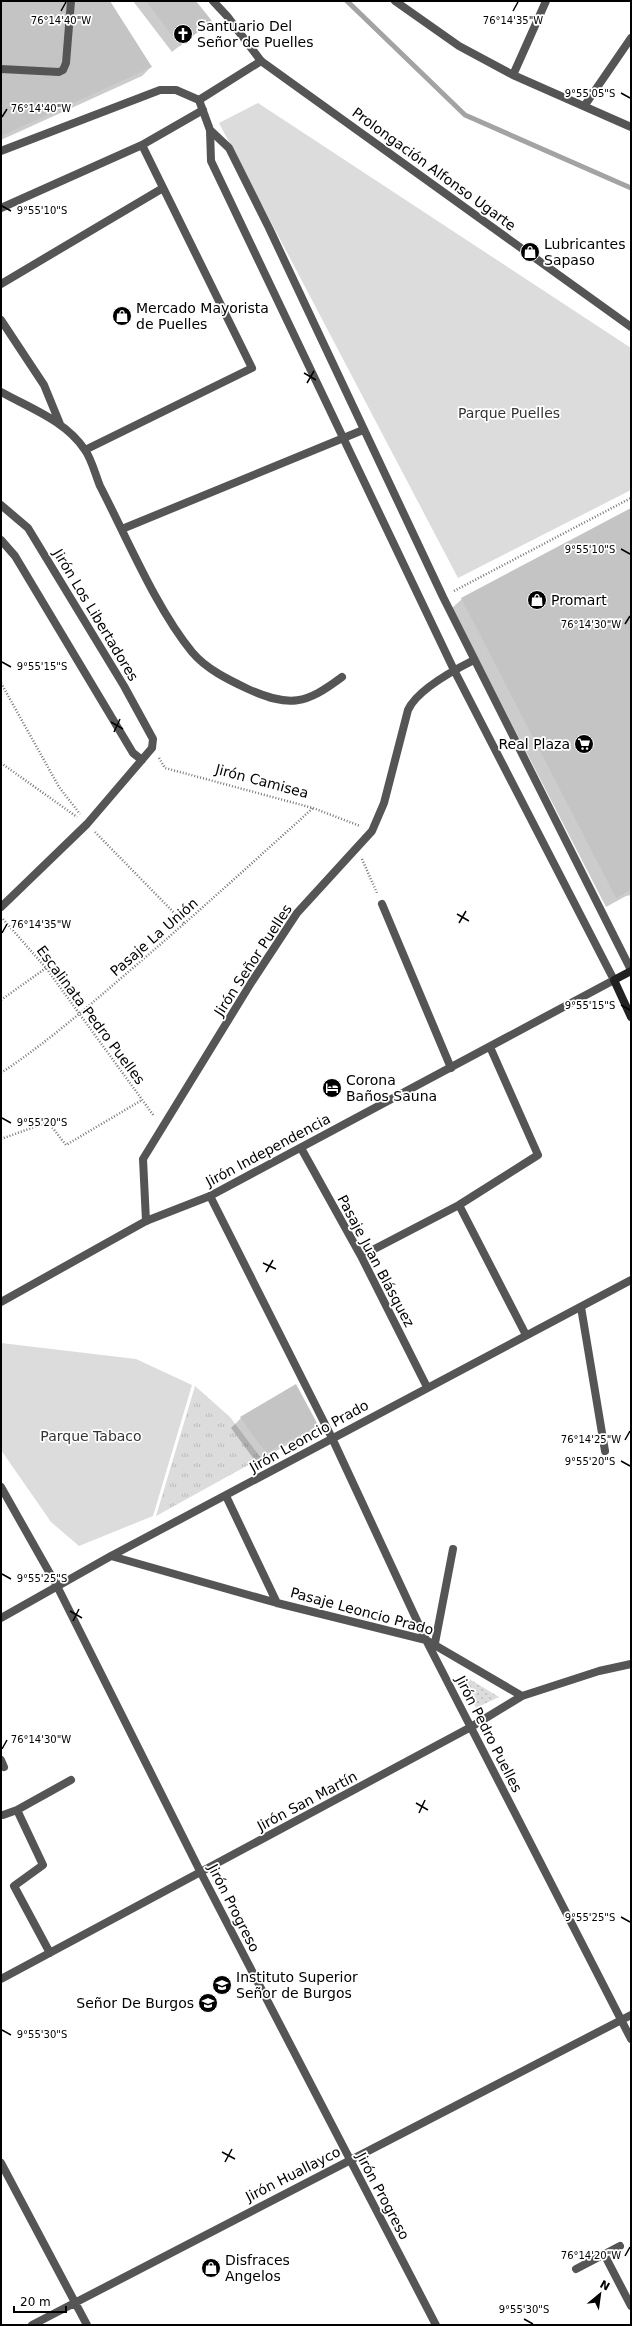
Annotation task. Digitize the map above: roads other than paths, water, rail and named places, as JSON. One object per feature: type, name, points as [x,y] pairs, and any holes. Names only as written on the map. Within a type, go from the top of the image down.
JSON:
[{"type":"main road","name":"Jirón Independencia","points":[[614,980],[631,971]]},
{"type":"main road","points":[[614,980],[631,1016]]},
{"type":"street","points":[[1,70],[59,72],[63,70],[66,63],[71,1]]},
{"type":"street","name":"Prolongación Alfonso Ugarte","points":[[213,1],[227,16],[261,61],[631,327]]},
{"type":"street","points":[[513,75],[546,1]]},
{"type":"street","points":[[396,2],[459,46],[513,75],[631,127]]},
{"type":"street","points":[[584,106],[631,38]]},
{"type":"street","points":[[199,100],[261,61]]},
{"type":"street","points":[[1,151],[160,90],[176,90],[199,100],[210,130],[212,161],[454,670],[614,980]]},
{"type":"street","points":[[1,208],[142,145],[203,110]]},
{"type":"street","points":[[210,130],[229,148],[269,228],[443,597],[631,971]]},
{"type":"street","points":[[85,450],[252,368],[142,145]]},
{"type":"street","points":[[1,284],[163,188]]},
{"type":"street","points":[[1,320],[44,385],[60,424]]},
{"type":"street","points":[[1,392],[60,424],[85,450],[122,529],[174,625],[193,653],[213,670],[263,696],[294,702],[321,693],[342,677]]},
{"type":"street","points":[[122,529],[344,440],[363,430]]},
{"type":"street","name":"Jirón Los Libertadores","points":[[1,505],[28,528],[124,686],[153,739],[152,748],[142,760]]},
{"type":"street","points":[[1,540],[15,556],[133,753],[142,760],[87,824],[1,907]]},
{"type":"street","name":"Jirón Señor Puelles","points":[[146,1221],[143,1159],[251,983],[297,913],[358,849],[372,831],[384,803],[410,705],[413,700],[454,670],[474,660]]},
{"type":"street","points":[[382,904],[451,1068]]},
{"type":"street","name":"Jirón Independencia","points":[[1,1302],[146,1221],[210,1196],[614,980]]},
{"type":"street","points":[[361,1256],[459,1205],[538,1155],[490,1047]]},
{"type":"street","name":"Pasaje Juan Blásquez","points":[[301,1148],[361,1256],[427,1387]]},
{"type":"street","name":"Jirón Pedro Puelles","points":[[210,1196],[332,1438],[426,1640],[631,2039]]},
{"type":"street","points":[[459,1205],[526,1335]]},
{"type":"street","name":"Jirón Leoncio Prado","points":[[1,1618],[111,1556],[631,1280]]},
{"type":"street","points":[[582,1307],[605,1451]]},
{"type":"street","name":"Jirón Progreso","points":[[1,1487],[57,1586],[201,1874],[436,2325]]},
{"type":"street","name":"Pasaje Leoncio Prado","points":[[226,1496],[276,1602]]},
{"type":"street","points":[[435,1643],[453,1549]]},
{"type":"street","name":"Pasaje Leoncio Prado","points":[[111,1556],[276,1602],[435,1643],[522,1696]]},
{"type":"street","name":"Jirón San Martín","points":[[1,1979],[201,1874],[471,1727],[522,1696],[599,1671],[631,1664]]},
{"type":"street","points":[[3,1815],[17,1810],[71,1780]]},
{"type":"street","points":[[17,1810],[43,1865],[14,1886],[50,1953]]},
{"type":"street","name":"Jirón Huallayco","points":[[32,2325],[631,2015]]},
{"type":"street","points":[[1,2163],[87,2325]]},
{"type":"street","points":[[576,2269],[620,2246]]},
{"type":"street","points":[[604,2254],[631,2306]]},
{"type":"waterway","points":[[347,1],[465,115],[631,188]]},
{"type":"place","name":"Santuario Del Señor de Puelles","points":[[183,34]]},
{"type":"place","name":"Lubricantes Sapaso","points":[[530,252]]},
{"type":"place","name":"Mercado Mayorista de Puelles","points":[[122,316]]},
{"type":"place","name":"Promart","points":[[537,600]]},
{"type":"place","name":"Real Plaza","points":[[584,744]]},
{"type":"place","name":"Corona Baños Sauna","points":[[332,1088]]},
{"type":"place","name":"Instituto Superior Señor de Burgos","points":[[222,1985]]},
{"type":"place","name":"Señor De Burgos","points":[[208,2003]]},
{"type":"place","name":"Disfraces Angelos","points":[[211,2268]]},
{"type":"park label","name":"Parque Puelles","points":[[509,413]]},
{"type":"park label","name":"Parque Tabaco","points":[[91,1436]]}]
